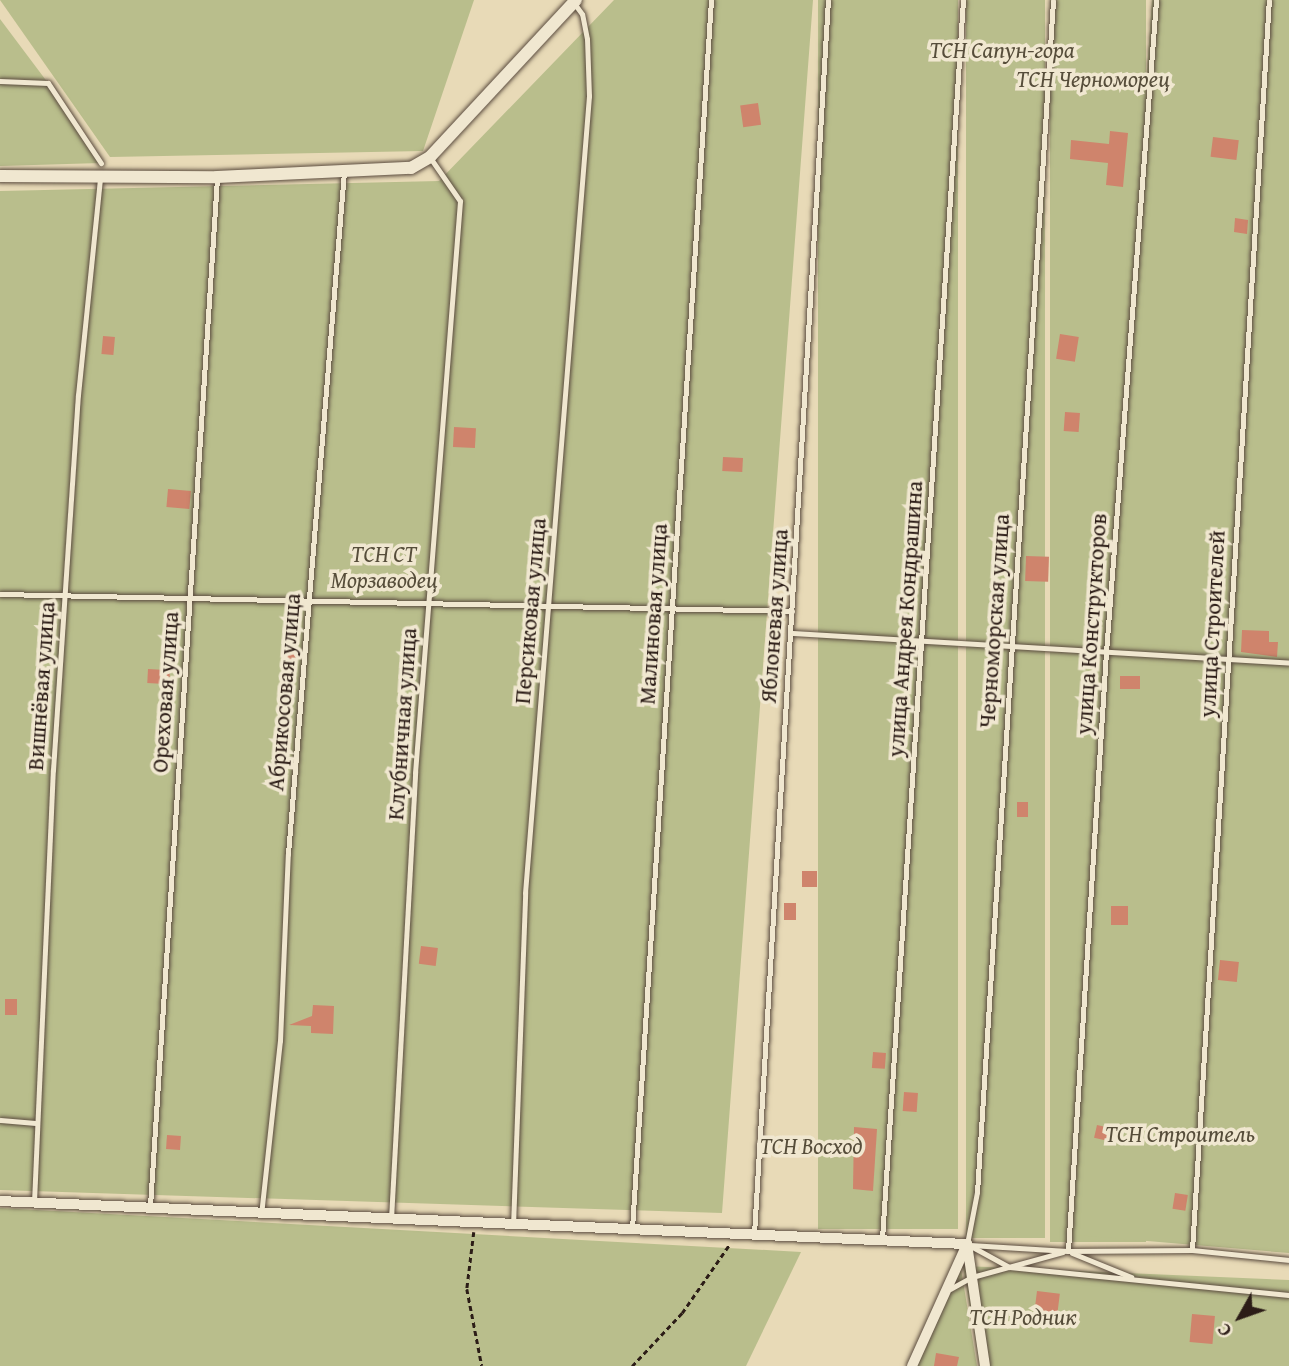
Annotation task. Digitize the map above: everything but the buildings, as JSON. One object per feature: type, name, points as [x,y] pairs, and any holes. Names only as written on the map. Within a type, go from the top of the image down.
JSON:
[{"type":"street","points":[[0,176],[101,168],[217,177],[411,168],[430,157],[575,1]]},
{"type":"street","points":[[0,1201],[261,1216],[391,1219],[967,1244]]},
{"type":"street","points":[[967,1244],[985,1366]]},
{"type":"street","points":[[912,1366],[967,1244]]},
{"type":"lane","name":"Малиновая улица","points":[[632,1231],[711,0]]},
{"type":"lane","name":"Яблоневая улица","points":[[754,1234],[828,0]]},
{"type":"lane","name":"улица Андрея Кондрашина","points":[[882,1240],[963,0]]},
{"type":"lane","name":"Черноморская улица","points":[[967,1244],[977,1192],[1053,0]]},
{"type":"lane","name":"улица Конструкторов","points":[[1068,1251],[1106,652],[1156,0]]},
{"type":"lane","name":"улица Строителей","points":[[1192,1250],[1269,0]]},
{"type":"lane","name":"Персиковая улица","points":[[513,1226],[526,893],[589,96],[587,39],[582,14],[575,1]]},
{"type":"lane","points":[[0,81],[48,83],[101,168]]},
{"type":"lane","name":"Клубничная улица","points":[[391,1219],[428,604],[460,201],[430,157]]},
{"type":"lane","name":"Вишнёвая улица","points":[[34,1202],[65,597],[101,168]]},
{"type":"lane","name":"Абрикосовая улица","points":[[261,1216],[281,1041],[288,854],[344,171]]},
{"type":"lane","name":"Ореховая улица","points":[[150,1210],[217,177]]},
{"type":"lane","points":[[0,594],[548,606],[671,612],[792,611]]},
{"type":"lane","points":[[790,633],[1289,663]]},
{"type":"lane","points":[[0,1120],[36,1123]]},
{"type":"lane","points":[[967,1244],[1068,1251],[1192,1250],[1289,1260]]},
{"type":"lane","points":[[967,1244],[1009,1268],[1289,1295]]},
{"type":"lane","points":[[946,1291],[972,1277],[1068,1251],[1137,1280]]},
{"type":"path","points":[[475,1223],[467,1289],[482,1366]]},
{"type":"path","points":[[632,1366],[682,1313],[736,1233]]},
{"type":"green space","points":[[0,0],[474,0],[423,151],[110,157]]},
{"type":"green space","name":"ТСН СТ Морзаводец","points":[[614,0],[813,0],[722,1213],[0,1190],[0,191],[439,181]]},
{"type":"green space","name":"ТСН Восход","points":[[818,0],[958,0],[958,1229],[818,1229]]},
{"type":"green space","name":"ТСН Сапун-гора","points":[[966,0],[1045,0],[1045,1238],[966,1238]]},
{"type":"green space","name":"ТСН Черноморец","points":[[1050,0],[1146,0],[1146,1242],[1050,1242]]},
{"type":"green space","name":"ТСН Строитель","points":[[1152,0],[1289,0],[1289,1253],[1064,1234]]},
{"type":"green space","points":[[0,19],[48,83],[101,163],[0,166]]},
{"type":"green space","points":[[0,1208],[801,1252],[746,1366],[0,1366]]},
{"type":"green space","name":"ТСН Родник","points":[[963,1266],[1289,1280],[1289,1366],[980,1366]]},
{"type":"green space","points":[[961,1269],[977,1366],[917,1366]]}]
